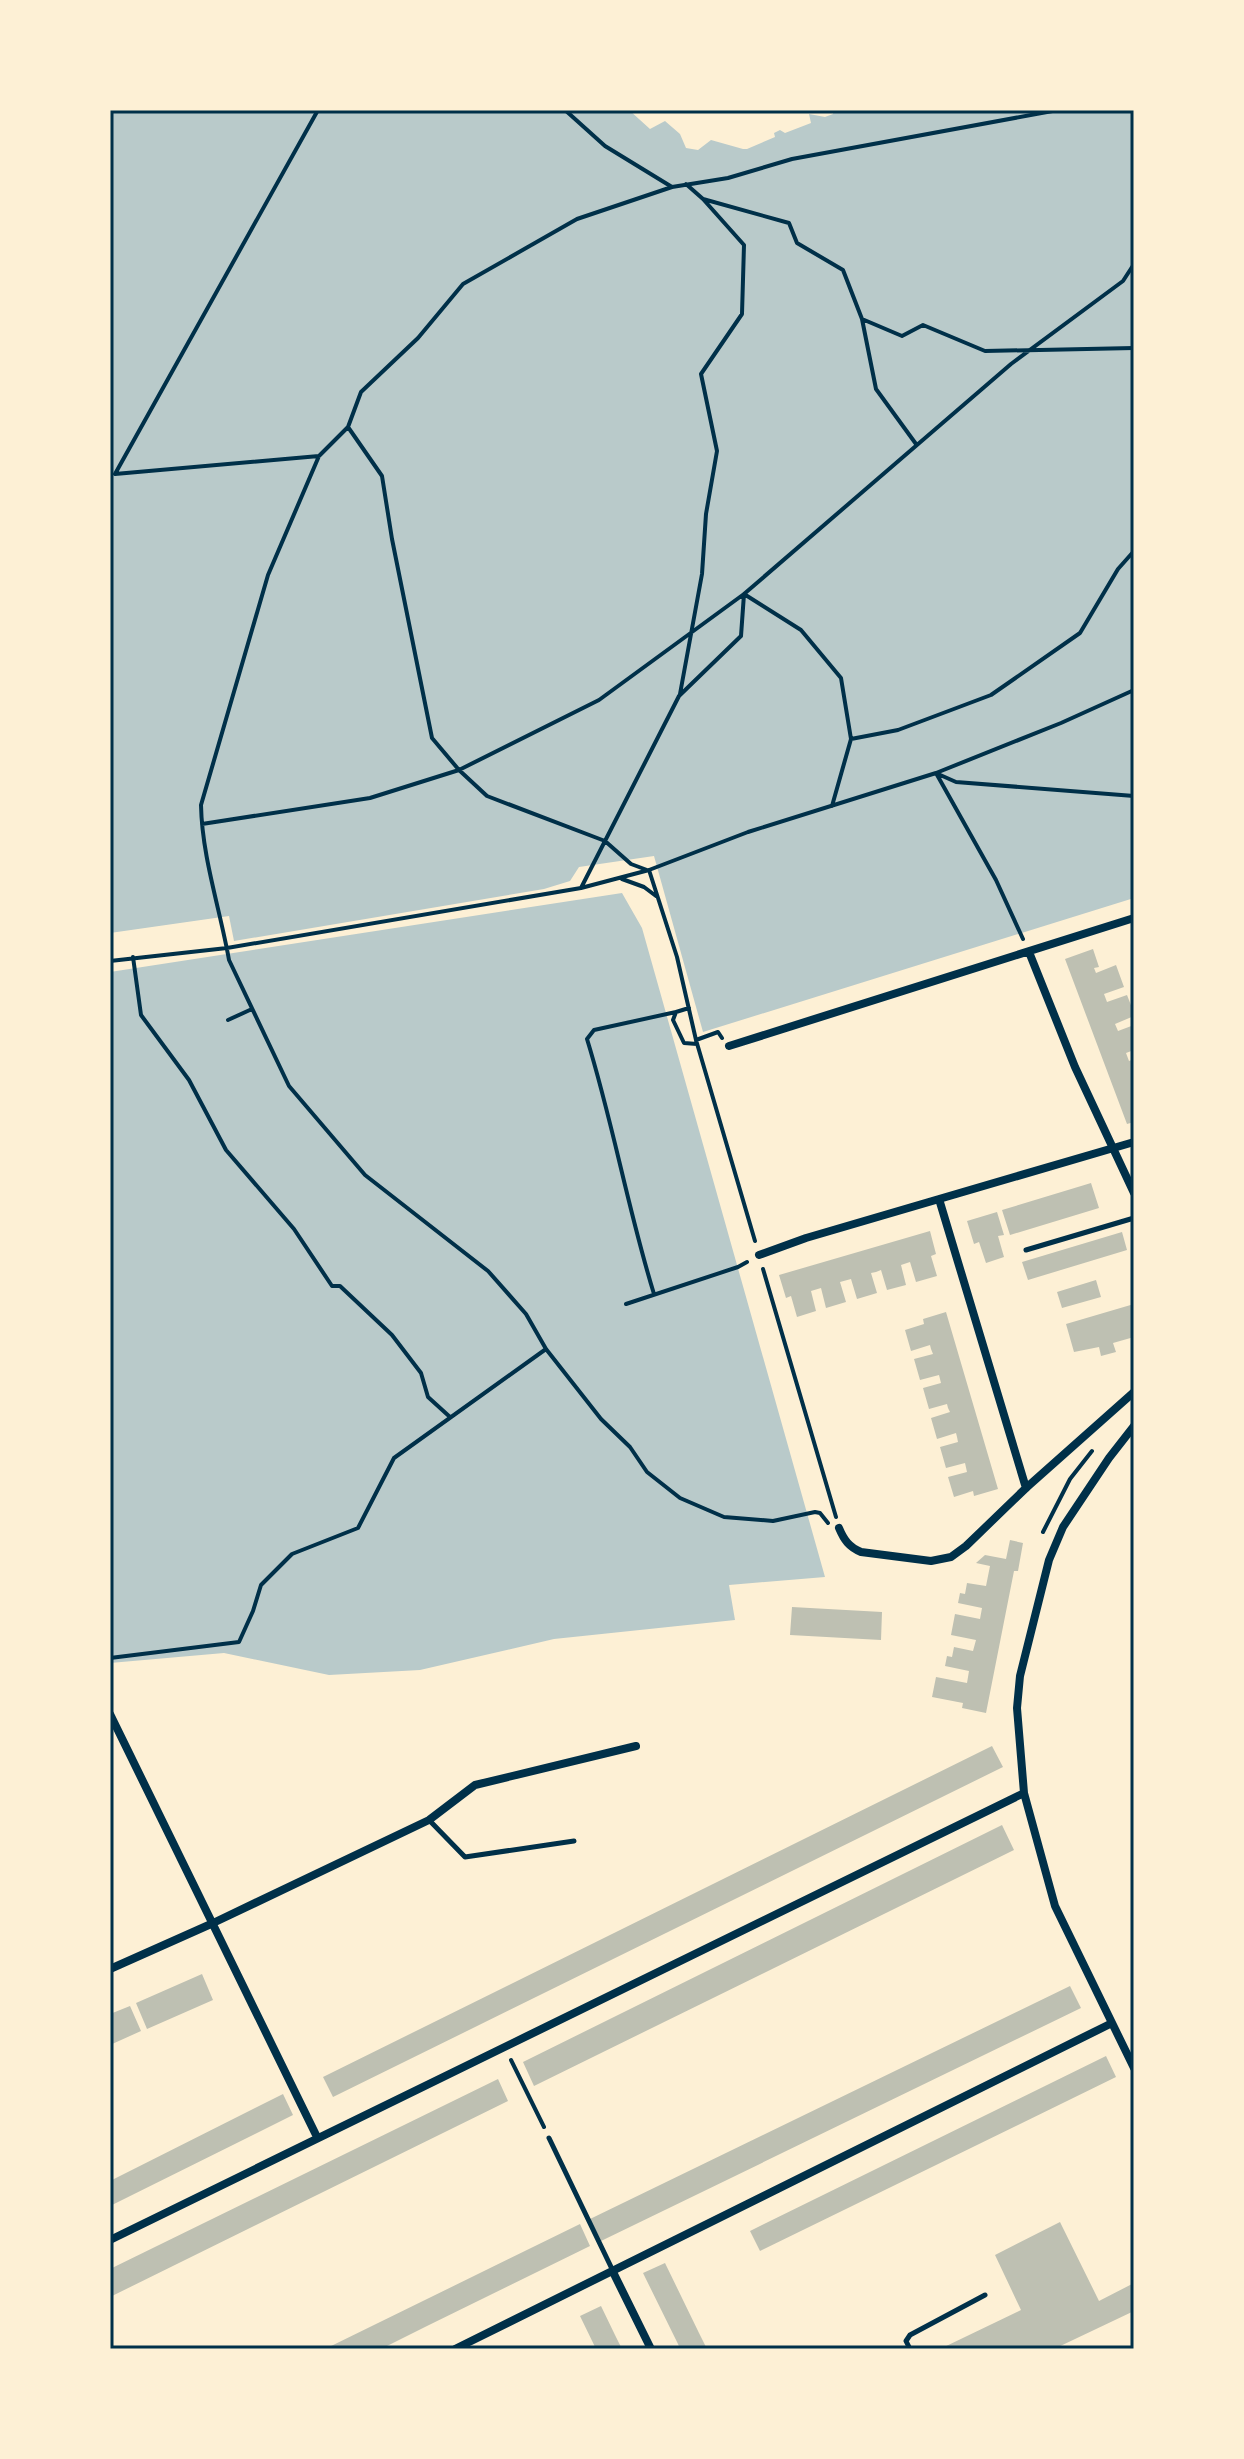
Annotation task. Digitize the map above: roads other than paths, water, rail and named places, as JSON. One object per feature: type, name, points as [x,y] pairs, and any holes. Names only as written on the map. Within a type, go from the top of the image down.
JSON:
[{"type":"street","points":[[729,1046],[1134,918]]},
{"type":"street","points":[[1029,952],[1075,1067],[1134,1193]]},
{"type":"street","points":[[759,1255],[806,1238],[1134,1142]]},
{"type":"street","points":[[939,1199],[1026,1488]]},
{"type":"street","points":[[839,1528],[844,1540],[861,1552],[931,1561],[951,1557],[1134,1392]]},
{"type":"street","points":[[1134,1426],[1063,1527],[1049,1560],[1020,1676],[1017,1708],[1024,1793],[1055,1906],[1134,2068]]},
{"type":"street","points":[[110,1714],[317,2137]]},
{"type":"street","points":[[110,1969],[429,1820],[475,1785],[636,1746]]},
{"type":"street","points":[[110,2240],[1024,1793]]},
{"type":"street","points":[[455,2349],[1112,2023]]},
{"type":"street","points":[[613,2272],[651,2349]]},
{"type":"lane","points":[[1026,1250],[1134,1218]]},
{"type":"lane","points":[[429,1820],[465,1857],[574,1841]]},
{"type":"lane","points":[[549,2138],[613,2272]]},
{"type":"lane","points":[[910,2349],[906,2341],[910,2335],[985,2295]]}]
